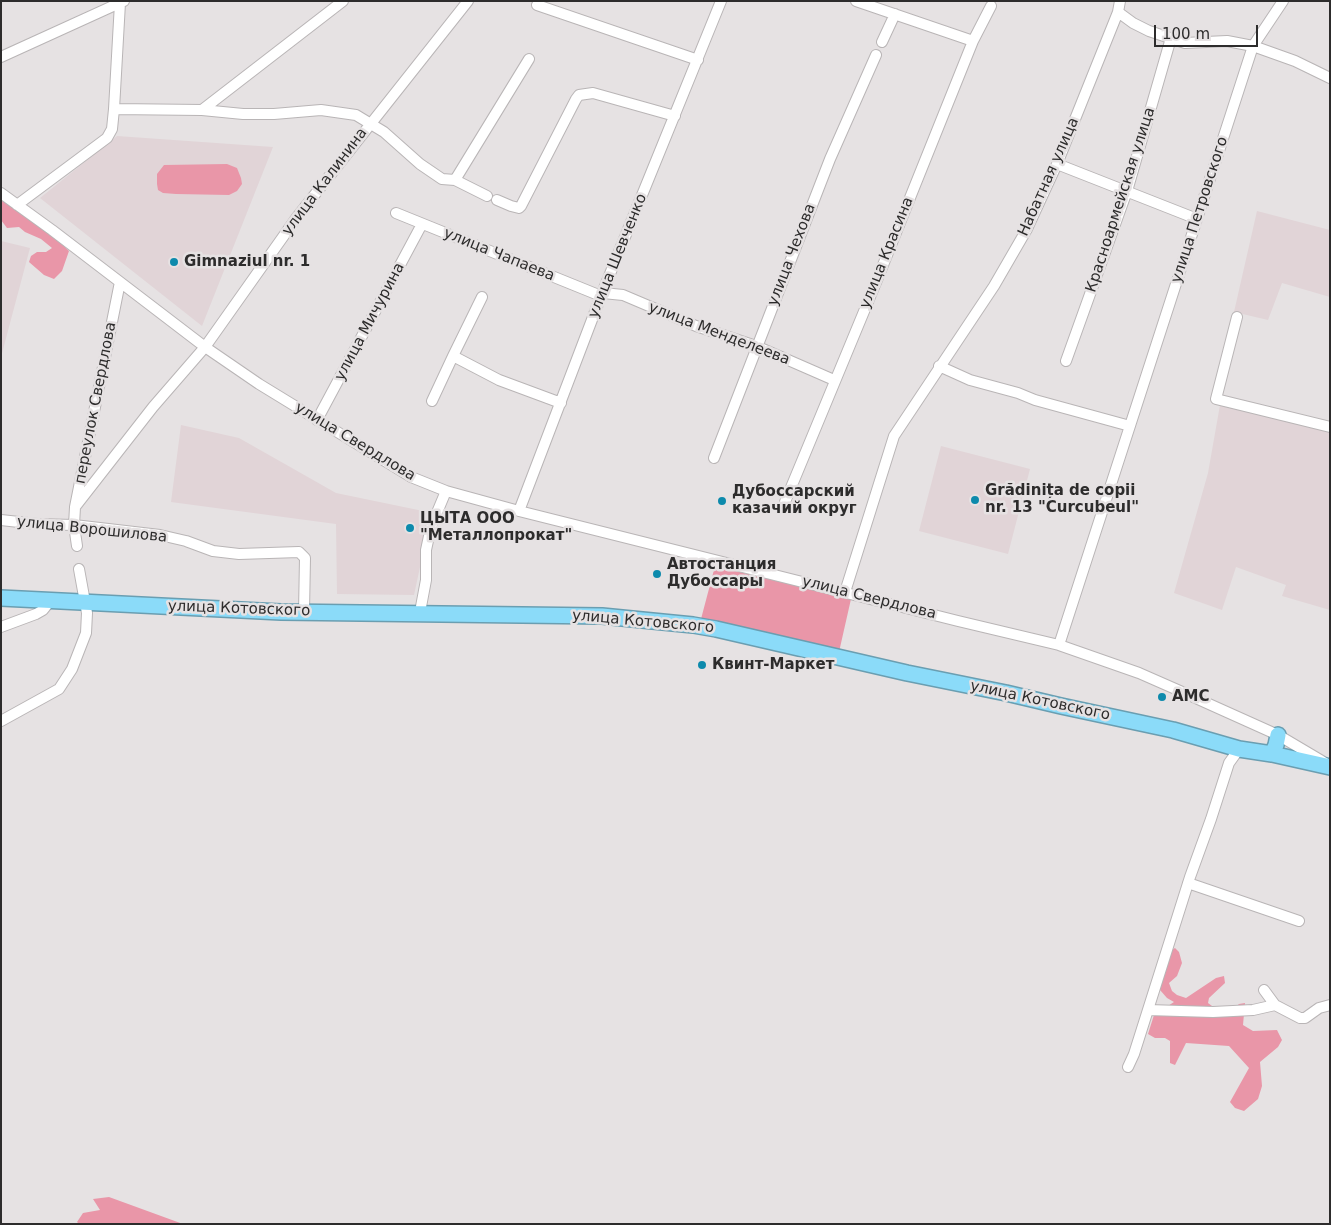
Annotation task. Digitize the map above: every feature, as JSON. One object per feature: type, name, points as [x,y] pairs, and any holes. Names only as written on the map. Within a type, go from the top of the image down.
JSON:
[{"type":"highway","name":"улица Котовского","points":[[1,598],[240,611],[602,616],[693,625],[1156,726],[1239,749],[1330,766]]},
{"type":"highway","points":[[1272,754],[1278,735]]},
{"type":"street","points":[[202,110],[343,1]]},
{"type":"street","name":"улица Калинина","points":[[75,507],[153,407],[205,347],[297,217],[468,1]]},
{"type":"street","name":"улица Шевченко","points":[[519,511],[602,295],[721,1]]},
{"type":"street","points":[[856,1],[973,41]]},
{"type":"street","name":"улица Петровского","points":[[1059,645],[1252,46],[1283,1]]},
{"type":"street","points":[[1,57],[122,2],[112,129],[107,138],[17,205]]},
{"type":"street","points":[[537,5],[698,60]]},
{"type":"street","name":"улица Красина","points":[[785,502],[973,41],[991,6]]},
{"type":"street","points":[[1119,6],[1133,23],[1149,31],[1185,43],[1227,41],[1252,46],[1295,61],[1330,78]]},
{"type":"street","name":"Набатная улица","points":[[845,592],[894,436],[994,286],[1020,243],[1040,204],[1057,164],[1119,6]]},
{"type":"street","points":[[882,42],[895,14]]},
{"type":"street","name":"Красноармейская улица","points":[[1066,360],[1126,191],[1171,38]]},
{"type":"street","name":"улица Чехова","points":[[714,458],[830,158],[876,55]]},
{"type":"street","points":[[455,180],[529,59]]},
{"type":"street","points":[[114,109],[202,110],[274,114],[328,110],[356,115],[384,132],[420,164],[442,179],[455,180],[492,198],[519,208],[524,203],[579,95],[592,94],[675,116]]},
{"type":"street","points":[[1057,164],[1197,219]]},
{"type":"street","name":"улица Свердлова","points":[[1,194],[205,347],[259,384],[411,477],[446,491],[519,511],[1059,645],[1139,673],[1278,735],[1330,766]]},
{"type":"street","name":"улица Чапаева","points":[[396,213],[602,295]]},
{"type":"street","name":"улица Мичурина","points":[[317,420],[422,224]]},
{"type":"street","name":"переулок Свердлова","points":[[76,546],[75,507],[120,282]]},
{"type":"street","name":"улица Менделеева","points":[[602,295],[623,295],[696,326],[756,346],[834,380]]},
{"type":"street","points":[[432,401],[482,297]]},
{"type":"street","points":[[1237,317],[1216,399],[1330,427]]},
{"type":"street","points":[[453,356],[499,380],[561,403]]},
{"type":"street","points":[[939,366],[970,380],[1130,426]]},
{"type":"street","points":[[420,612],[426,580],[426,550],[429,534],[446,491]]},
{"type":"street","name":"улица Ворошилова","points":[[1,520],[37,524],[74,525],[160,535],[186,541],[213,551],[239,554],[298,552],[305,558],[304,612]]},
{"type":"street","points":[[1,721],[59,689],[72,669],[86,632],[87,614],[79,569]]},
{"type":"street","points":[[1,627],[36,614],[43,610],[51,600]]},
{"type":"street","points":[[1128,1067],[1134,1054],[1228,763],[1239,749]]},
{"type":"street","points":[[1188,883],[1299,921]]},
{"type":"street","points":[[1264,990],[1275,1005],[1294,1016],[1305,1018],[1319,1008],[1330,1005]]},
{"type":"street","points":[[1148,1010],[1213,1012],[1253,1010],[1275,1005]]},
{"type":"shaded area","name":"Gimnaziul nr. 1","points":[[117,136],[273,147],[202,326],[40,198]]},
{"type":"shaded area","points":[[227,164],[237,168],[242,184],[237,191],[229,195],[176,194],[163,193],[158,190],[157,174],[164,165]]},
{"type":"shaded area","points":[[1,199],[60,242],[69,251],[62,271],[54,279],[44,275],[29,262],[31,256],[37,252],[46,252],[52,248],[41,239],[25,232],[19,227],[7,228],[1,220]]},
{"type":"shaded area","points":[[1257,211],[1330,230],[1330,297],[1282,283],[1268,320],[1234,312]]},
{"type":"shaded area","points":[[1,241],[30,248],[1,357]]},
{"type":"shaded area","points":[[1220,405],[1330,431],[1330,610],[1282,596],[1286,585],[1236,567],[1222,610],[1174,593],[1208,473]]},
{"type":"shaded area","points":[[181,425],[239,438],[336,493],[423,511],[429,525],[414,595],[337,594],[336,524],[171,502]]},
{"type":"shaded area","name":"Grădinița de copii nr. 13 \"Curcubeul\"","points":[[941,446],[1030,469],[1008,554],[919,531]]},
{"type":"shaded area","points":[[715,566],[851,599],[839,652],[701,619]]},
{"type":"shaded area","points":[[1175,948],[1179,952],[1182,963],[1177,976],[1169,983],[1172,991],[1186,998],[1216,978],[1224,976],[1225,983],[1209,998],[1208,1003],[1216,1009],[1229,1013],[1239,1004],[1245,1003],[1243,1025],[1253,1031],[1277,1030],[1282,1040],[1278,1047],[1260,1062],[1262,1086],[1258,1099],[1244,1111],[1235,1108],[1230,1102],[1249,1068],[1229,1046],[1186,1043],[1175,1065],[1170,1063],[1170,1041],[1165,1038],[1155,1038],[1148,1034],[1154,1015],[1174,1002],[1167,998],[1160,990],[1170,951]]},
{"type":"shaded area","points":[[109,1197],[183,1224],[79,1224],[77,1222],[83,1213],[100,1210],[93,1199]]},
{"type":"place","name":"Gimnaziul nr. 1","points":[[174,262]]},
{"type":"place","name":"Grădinița de copii nr. 13 \"Curcubeul\"","points":[[975,500]]},
{"type":"place","name":"Дубоссарский казачий округ","points":[[722,501]]},
{"type":"place","name":"ЦЫТА ООО \"Металлопрокат\"","points":[[410,528]]},
{"type":"place","name":"Автостанция Дубоссары","points":[[657,574]]},
{"type":"place","name":"Квинт-Маркет","points":[[702,665]]},
{"type":"place","name":"AMC","points":[[1162,697]]}]
